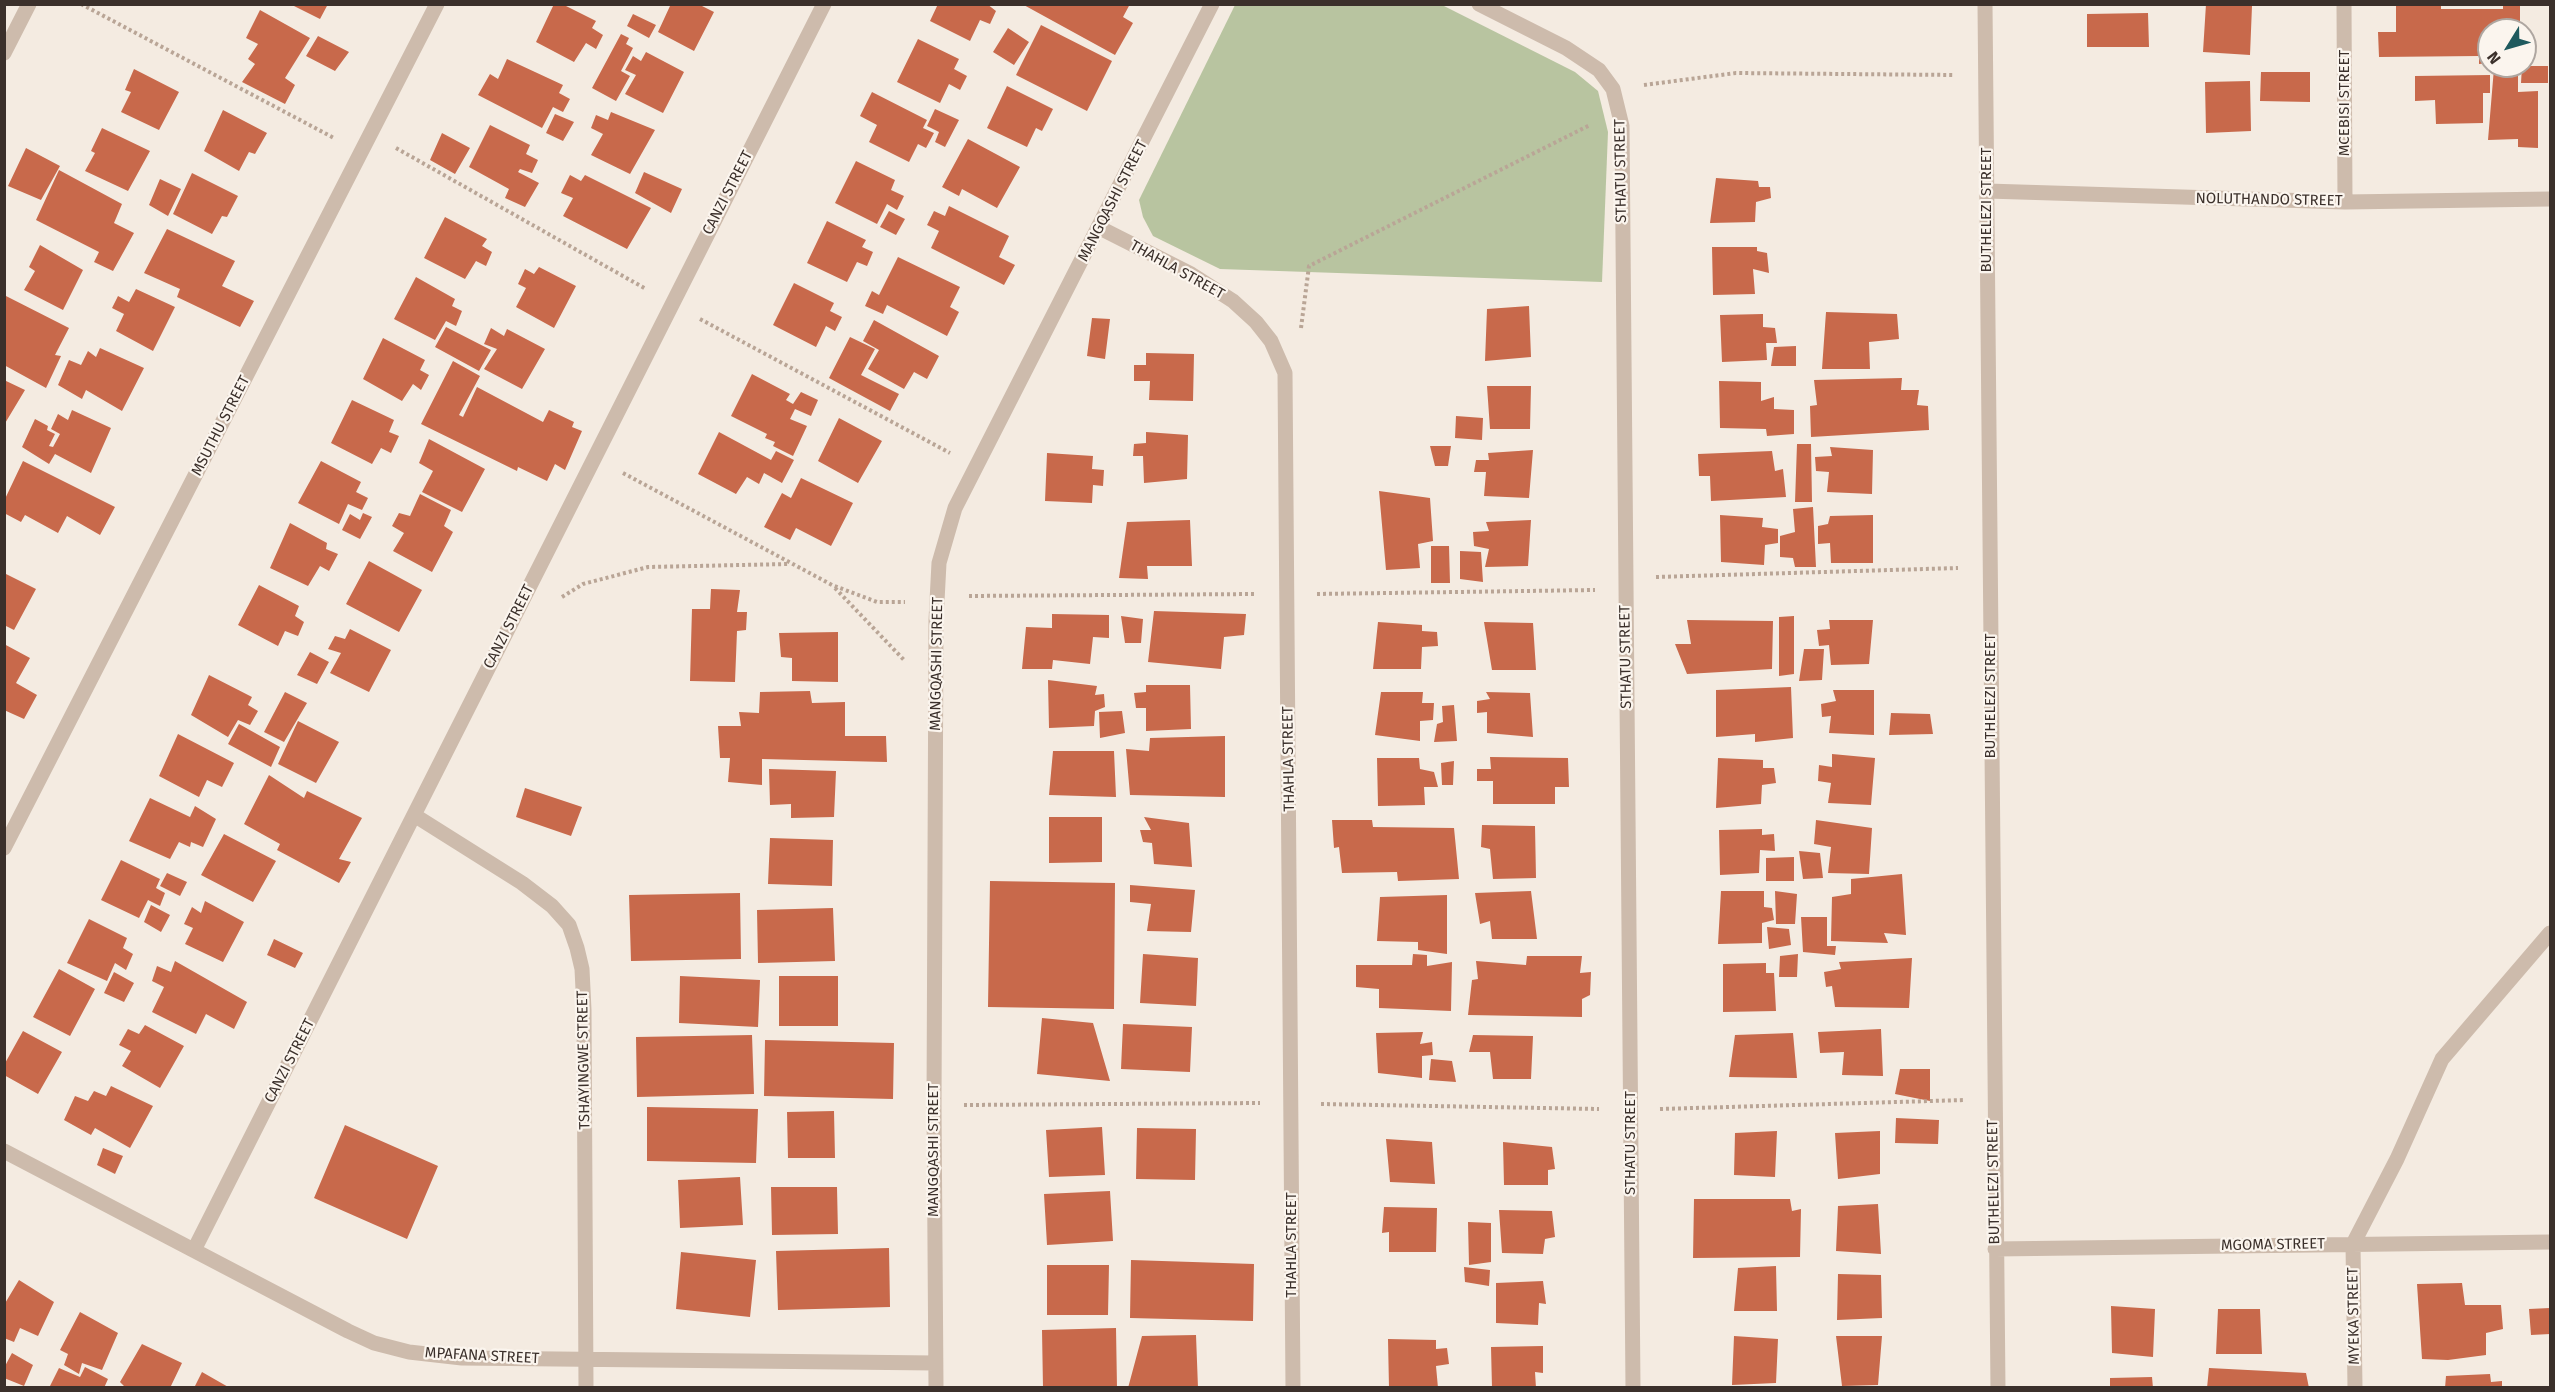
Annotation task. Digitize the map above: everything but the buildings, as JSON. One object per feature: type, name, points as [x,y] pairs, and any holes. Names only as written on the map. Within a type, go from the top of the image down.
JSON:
[{"type":"street","points":[[4,53],[29,4]]},
{"type":"street","name":"MSUTHU STREET","points":[[4,848],[437,4]]},
{"type":"street","name":"CANZI STREET","points":[[194,1250],[824,4]]},
{"type":"street","name":"MANGQASHI STREET","points":[[936,1388],[936,694],[939,563],[955,508],[1100,228],[1212,4]]},
{"type":"street","name":"STHATU STREET","points":[[1479,4],[1566,48],[1599,70],[1613,89],[1622,126],[1633,1388]]},
{"type":"street","name":"BUTHELEZI STREET","points":[[1985,4],[1993,1099],[1998,1388]]},
{"type":"street","name":"MCEBISI STREET","points":[[2344,4],[2345,202]]},
{"type":"street","name":"NOLUTHANDO STREET","points":[[1987,191],[2345,202],[2550,199]]},
{"type":"street","name":"THAHLA STREET","points":[[1100,228],[1191,274],[1233,301],[1256,322],[1271,340],[1285,373],[1293,1388]]},
{"type":"street","name":"TSHAYINGWE STREET","points":[[414,815],[522,883],[552,906],[569,925],[577,948],[582,969],[584,1010],[584,1359],[586,1388]]},
{"type":"street","points":[[2353,1244],[2397,1159],[2442,1059],[2550,933]]},
{"type":"street","name":"MPAFANA STREET","points":[[4,1151],[374,1343],[409,1352],[462,1358],[935,1364]]},
{"type":"street","name":"MGOMA STREET","points":[[1995,1249],[2550,1242]]},
{"type":"street","name":"MYEKA STREET","points":[[2353,1244],[2355,1388]]},
{"type":"path","points":[[81,4],[362,152]]},
{"type":"path","points":[[1613,89],[1736,73],[1986,75]]},
{"type":"path","points":[[1285,373],[1298,350],[1309,266],[1619,109]]},
{"type":"path","points":[[555,600],[583,584],[648,567],[790,564]]},
{"type":"path","points":[[1287,595],[1626,584],[1990,567]]},
{"type":"path","points":[[832,585],[936,694]]},
{"type":"path","points":[[1631,1110],[1993,1099]]},
{"type":"green space","points":[[1235,5],[1442,5],[1575,72],[1598,91],[1608,132],[1602,282],[1220,269],[1153,236],[1143,217],[1139,200]]}]
